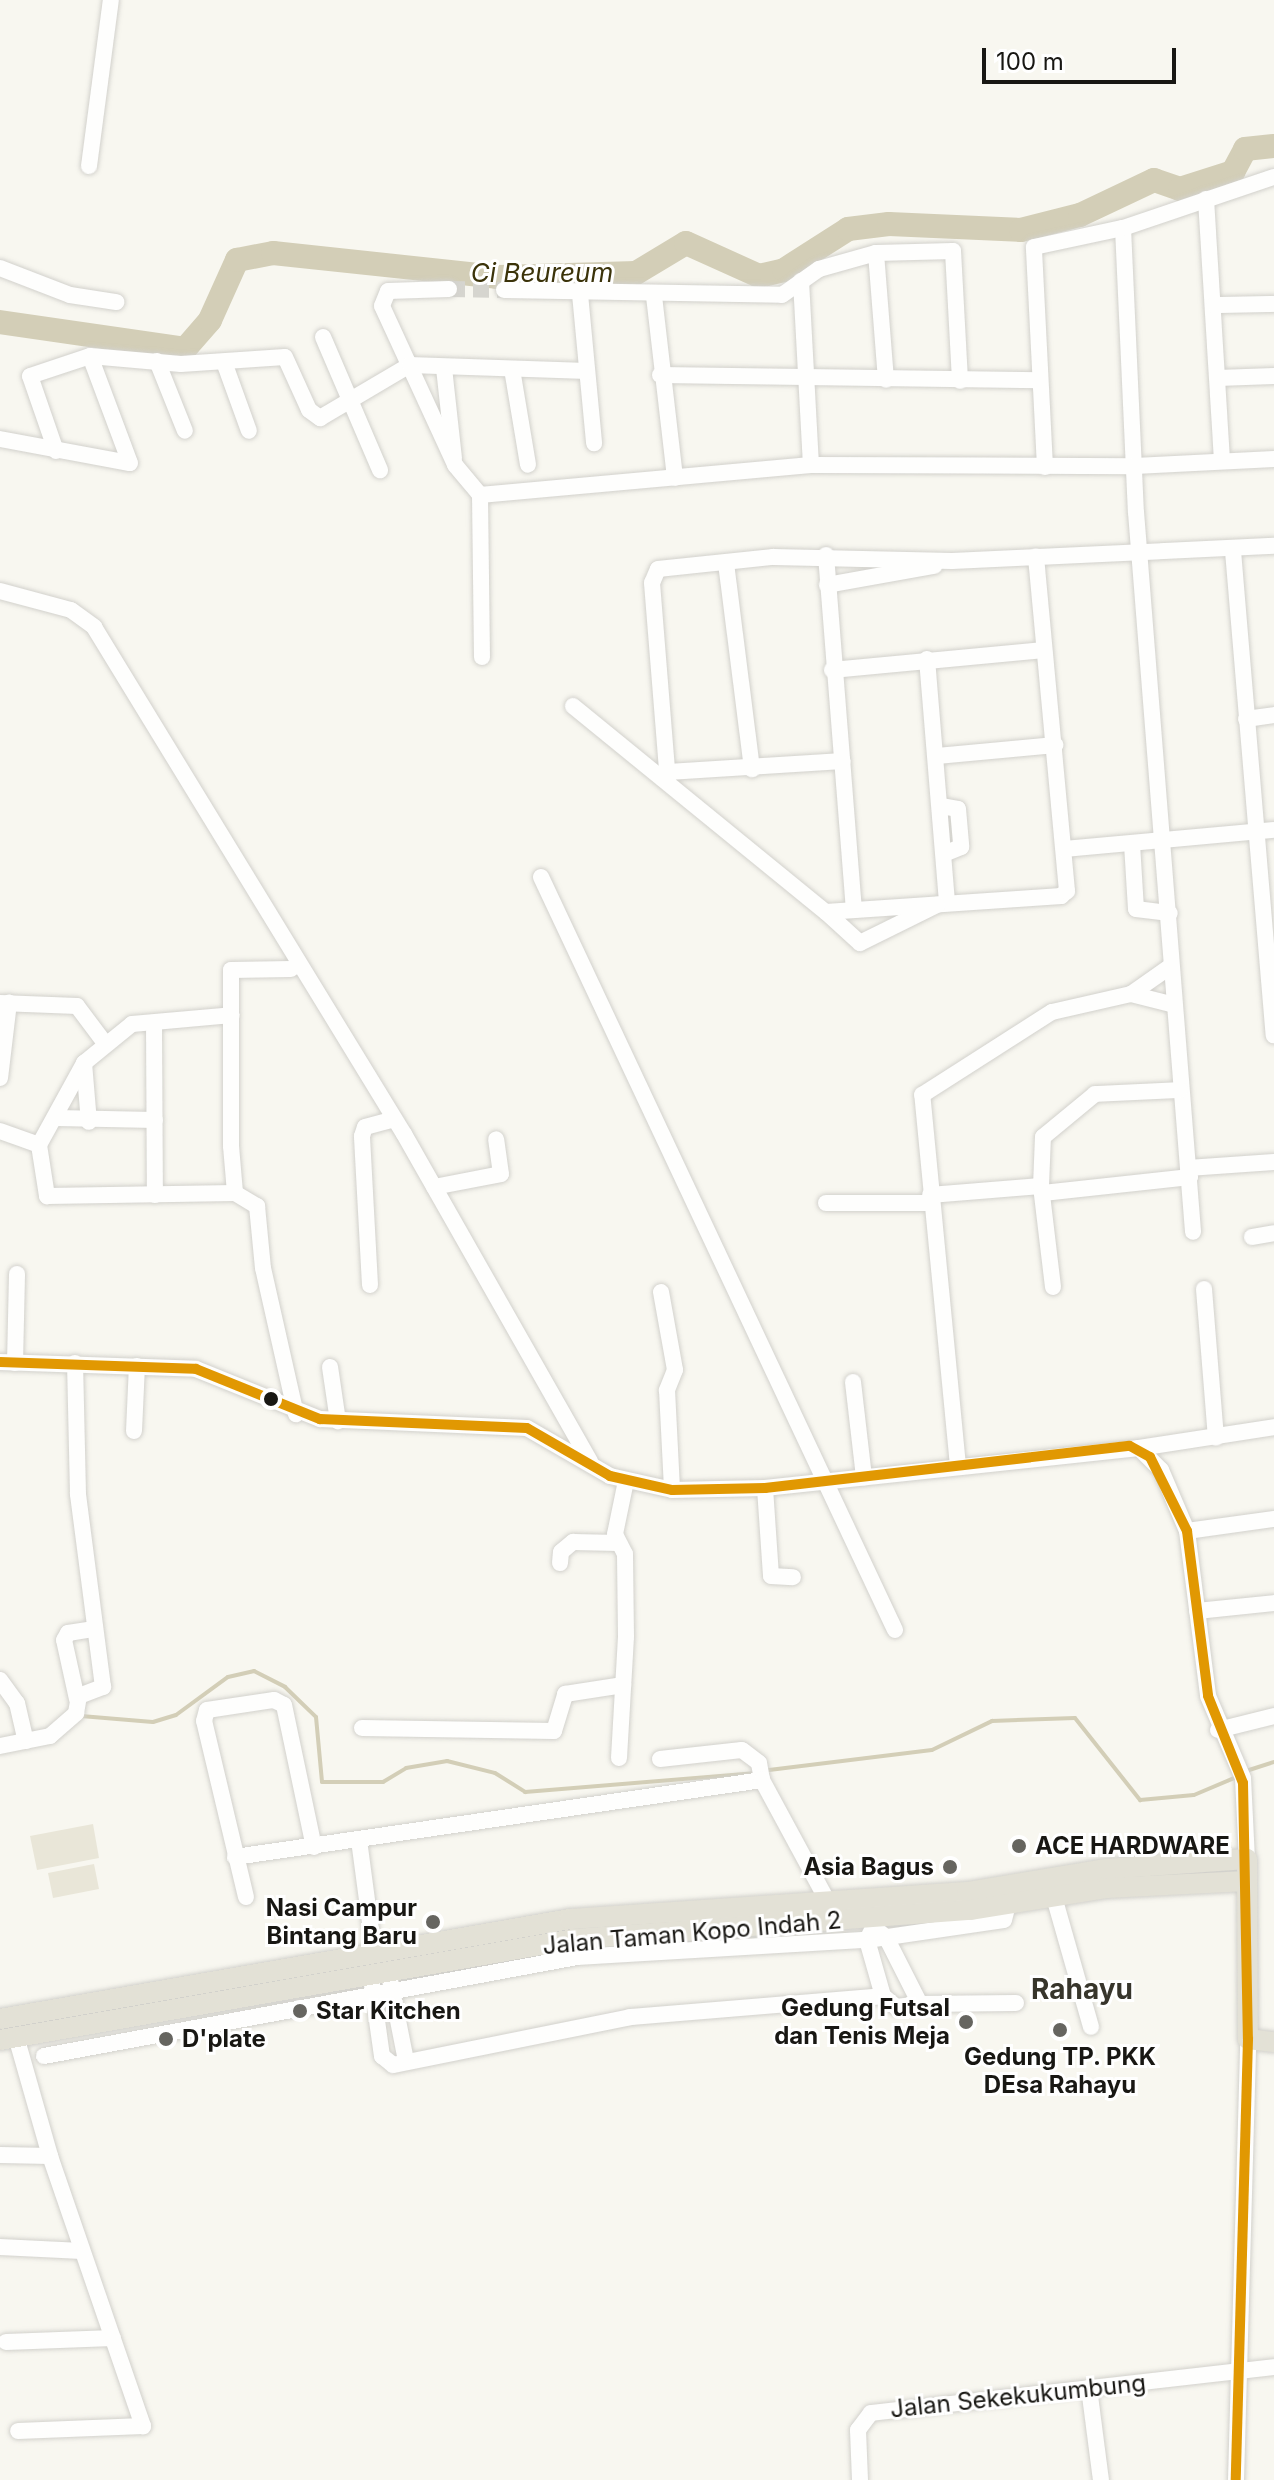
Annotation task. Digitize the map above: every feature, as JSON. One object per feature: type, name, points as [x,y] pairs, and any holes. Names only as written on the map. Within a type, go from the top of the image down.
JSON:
[{"type":"main road","name":"Jalan Taman Kopo Indah 2","points":[[9,2040],[133,2030],[381,1983],[574,1939],[829,1904],[1106,1879],[1247,1859]]},
{"type":"main road","points":[[1247,1859],[1248,2039],[1274,2042]]},
{"type":"main road","name":"Jalan Taman Kopo Indah 2","points":[[0,2019],[570,1919],[743,1918],[875,1930],[1054,1897],[1106,1879],[1247,1881]]},
{"type":"street","points":[[89,166],[111,0]]},
{"type":"street","points":[[1045,467],[1034,247],[1123,228],[1274,177]]},
{"type":"street","points":[[1206,199],[1215,305],[1222,461]]},
{"type":"street","points":[[1123,228],[1139,556],[1170,913],[1171,966],[1193,1232]]},
{"type":"street","points":[[504,290],[654,296],[782,295],[819,269],[876,253],[953,251],[960,381]]},
{"type":"street","points":[[876,253],[886,380]]},
{"type":"street","points":[[0,268],[70,295],[116,302]]},
{"type":"street","points":[[801,281],[811,465]]},
{"type":"street","points":[[449,289],[388,291],[382,299],[455,465],[480,495],[482,657]]},
{"type":"street","points":[[580,294],[594,443]]},
{"type":"street","points":[[654,296],[660,375],[675,478]]},
{"type":"street","points":[[1215,305],[1274,304]]},
{"type":"street","points":[[323,337],[380,470]]},
{"type":"street","points":[[56,451],[30,376],[90,356],[224,362],[285,357],[309,410],[320,418],[350,397],[410,365],[587,371]]},
{"type":"street","points":[[0,439],[125,467],[131,460],[90,356]]},
{"type":"street","points":[[157,361],[185,431]]},
{"type":"street","points":[[224,362],[249,431]]},
{"type":"street","points":[[444,368],[455,465]]},
{"type":"street","points":[[512,369],[528,465]]},
{"type":"street","points":[[660,375],[806,380],[1040,380]]},
{"type":"street","points":[[1218,378],[1274,376]]},
{"type":"street","points":[[480,495],[811,465],[1135,466],[1274,459]]},
{"type":"street","points":[[668,777],[652,578],[658,569],[826,555],[952,561],[1036,556],[1139,556],[1274,546]]},
{"type":"street","points":[[1233,551],[1256,832],[1270,928],[1274,1035]]},
{"type":"street","points":[[826,555],[832,670],[843,761],[854,910]]},
{"type":"street","points":[[826,912],[1064,895],[1064,849],[1036,556]]},
{"type":"street","points":[[827,585],[952,561]]},
{"type":"street","points":[[726,563],[752,769]]},
{"type":"street","points":[[0,591],[71,610],[94,627],[434,1187],[593,1467]]},
{"type":"street","points":[[832,670],[1044,650]]},
{"type":"street","points":[[927,659],[941,806],[958,809],[961,847],[944,854],[942,903]]},
{"type":"street","points":[[573,706],[668,777],[826,912],[854,941],[864,943],[942,903]]},
{"type":"street","points":[[1246,719],[1274,715]]},
{"type":"street","points":[[937,756],[1055,745]]},
{"type":"street","points":[[668,777],[843,761]]},
{"type":"street","points":[[1064,849],[1274,830]]},
{"type":"street","points":[[1132,844],[1136,909],[1170,913]]},
{"type":"street","points":[[541,877],[830,1482],[895,1630]]},
{"type":"street","points":[[1131,994],[1171,966]]},
{"type":"street","points":[[235,1193],[231,970],[291,969]]},
{"type":"street","points":[[958,1466],[922,1095],[1064,1006],[1131,994],[1174,1005]]},
{"type":"street","points":[[0,1078],[4,1003],[77,1006],[104,1042]]},
{"type":"street","points":[[232,1015],[132,1024],[104,1042],[84,1063],[39,1145],[41,1186],[47,1196],[235,1193],[257,1206],[290,1412]]},
{"type":"street","points":[[154,1023],[155,1195]]},
{"type":"street","points":[[84,1063],[89,1122]]},
{"type":"street","points":[[1053,1287],[1042,1190],[1043,1137],[1095,1094],[1180,1090]]},
{"type":"street","points":[[56,1118],[89,1122],[155,1120]]},
{"type":"street","points":[[370,1285],[362,1136],[365,1127],[392,1120]]},
{"type":"street","points":[[0,1131],[39,1145]]},
{"type":"street","points":[[434,1187],[501,1174],[496,1139]]},
{"type":"street","points":[[826,1203],[1042,1190],[1274,1162]]},
{"type":"street","points":[[1252,1237],[1274,1233]]},
{"type":"street","points":[[17,1274],[8,1363],[196,1369],[290,1412],[338,1421],[527,1428],[593,1467],[626,1481],[672,1490],[765,1488],[830,1482],[1139,1448],[1274,1427]]},
{"type":"street","points":[[1204,1289],[1216,1438]]},
{"type":"street","points":[[661,1292],[675,1370],[667,1390],[672,1490]]},
{"type":"street","points":[[75,1363],[78,1494],[93,1629],[103,1687],[77,1699]]},
{"type":"street","points":[[134,1431],[137,1366]]},
{"type":"street","points":[[330,1367],[338,1421]]},
{"type":"street","points":[[853,1382],[864,1477]]},
{"type":"street","points":[[1139,1448],[1161,1470],[1187,1531],[1197,1611],[1218,1730],[1241,1775],[1247,1859]]},
{"type":"street","points":[[619,1758],[625,1554],[618,1543],[617,1510],[626,1481]]},
{"type":"street","points":[[765,1488],[770,1574],[793,1577]]},
{"type":"street","points":[[1187,1531],[1274,1519]]},
{"type":"street","points":[[560,1563],[561,1552],[573,1542],[618,1543]]},
{"type":"street","points":[[1197,1611],[1274,1603]]},
{"type":"street","points":[[0,1746],[57,1732],[76,1713],[77,1699],[64,1640],[68,1633],[93,1629]]},
{"type":"street","points":[[0,1680],[17,1703],[26,1741]]},
{"type":"street","points":[[362,1728],[554,1731],[565,1694],[623,1685]]},
{"type":"street","points":[[246,1897],[205,1716],[211,1709],[274,1700],[287,1709],[314,1847]]},
{"type":"street","points":[[1218,1730],[1274,1716]]},
{"type":"street","points":[[660,1759],[742,1750],[759,1763],[762,1780],[829,1904]]},
{"type":"street","points":[[235,1857],[359,1840],[502,1813],[762,1780]]},
{"type":"street","points":[[359,1840],[374,1952]]},
{"type":"street","points":[[1054,1897],[1091,2027]]},
{"type":"street","points":[[875,1930],[577,1957],[381,1983],[406,2061],[630,2017],[883,1996]]},
{"type":"street","points":[[875,1930],[883,1996],[896,2007],[1016,2003]]},
{"type":"street","points":[[875,1930],[920,2004]]},
{"type":"street","points":[[44,2056],[133,2030]]},
{"type":"street","points":[[1236,2480],[1236,2371],[1248,2039]]},
{"type":"street","points":[[9,2040],[142,2415],[140,2429],[18,2431]]},
{"type":"street","points":[[0,2155],[50,2156]]},
{"type":"street","points":[[0,2247],[82,2251]]},
{"type":"street","points":[[6,2342],[113,2338]]},
{"type":"street","name":"Jalan Sekekukumbung","points":[[860,2480],[858,2430],[871,2413],[1274,2367]]},
{"type":"street","points":[[1089,2388],[1101,2480]]},
{"type":"shaded area","points":[[93,1824],[99,1858],[37,1870],[30,1836]]},
{"type":"shaded area","points":[[94,1864],[99,1889],[53,1898],[48,1873]]},
{"type":"waterway","name":"Ci Beureum","points":[[0,322],[185,349],[210,320],[237,260],[273,253],[497,277],[636,273],[686,243],[759,276],[784,270],[848,229],[889,224],[1021,230],[1080,215],[1154,180],[1180,189],[1233,172],[1245,149],[1274,146]]},
{"type":"waterway","points":[[81,1716],[153,1722],[176,1715],[228,1677],[254,1671],[285,1687],[316,1717],[322,1782],[383,1782],[406,1768],[447,1761],[495,1773],[525,1792],[754,1773]]},
{"type":"waterway","points":[[769,1770],[932,1750],[992,1721],[1075,1718],[1140,1800],[1194,1795],[1239,1776]]},
{"type":"waterway","points":[[1246,1771],[1274,1762]]},
{"type":"tunnel","points":[[449,289],[504,290]]},
{"type":"transit line","points":[[0,1362],[196,1369],[320,1419],[527,1428],[610,1476],[672,1490],[765,1488],[1130,1446],[1150,1457],[1187,1531],[1208,1696],[1243,1783],[1248,2039],[1236,2480]]},
{"type":"place","name":"ACE HARDWARE","points":[[1019,1846]]},
{"type":"place","name":"Asia Bagus","points":[[950,1867]]},
{"type":"place","name":"Nasi Campur Bintang Baru","points":[[433,1922]]},
{"type":"place","name":"Star Kitchen","points":[[300,2011]]},
{"type":"place","name":"Gedung Futsal dan Tenis Meja","points":[[966,2022]]},
{"type":"place","name":"Gedung TP. PKK DEsa Rahayu","points":[[1060,2030]]},
{"type":"place","name":"D'plate","points":[[166,2039]]},
{"type":"district","name":"Rahayu","points":[[1082,1989]]}]
